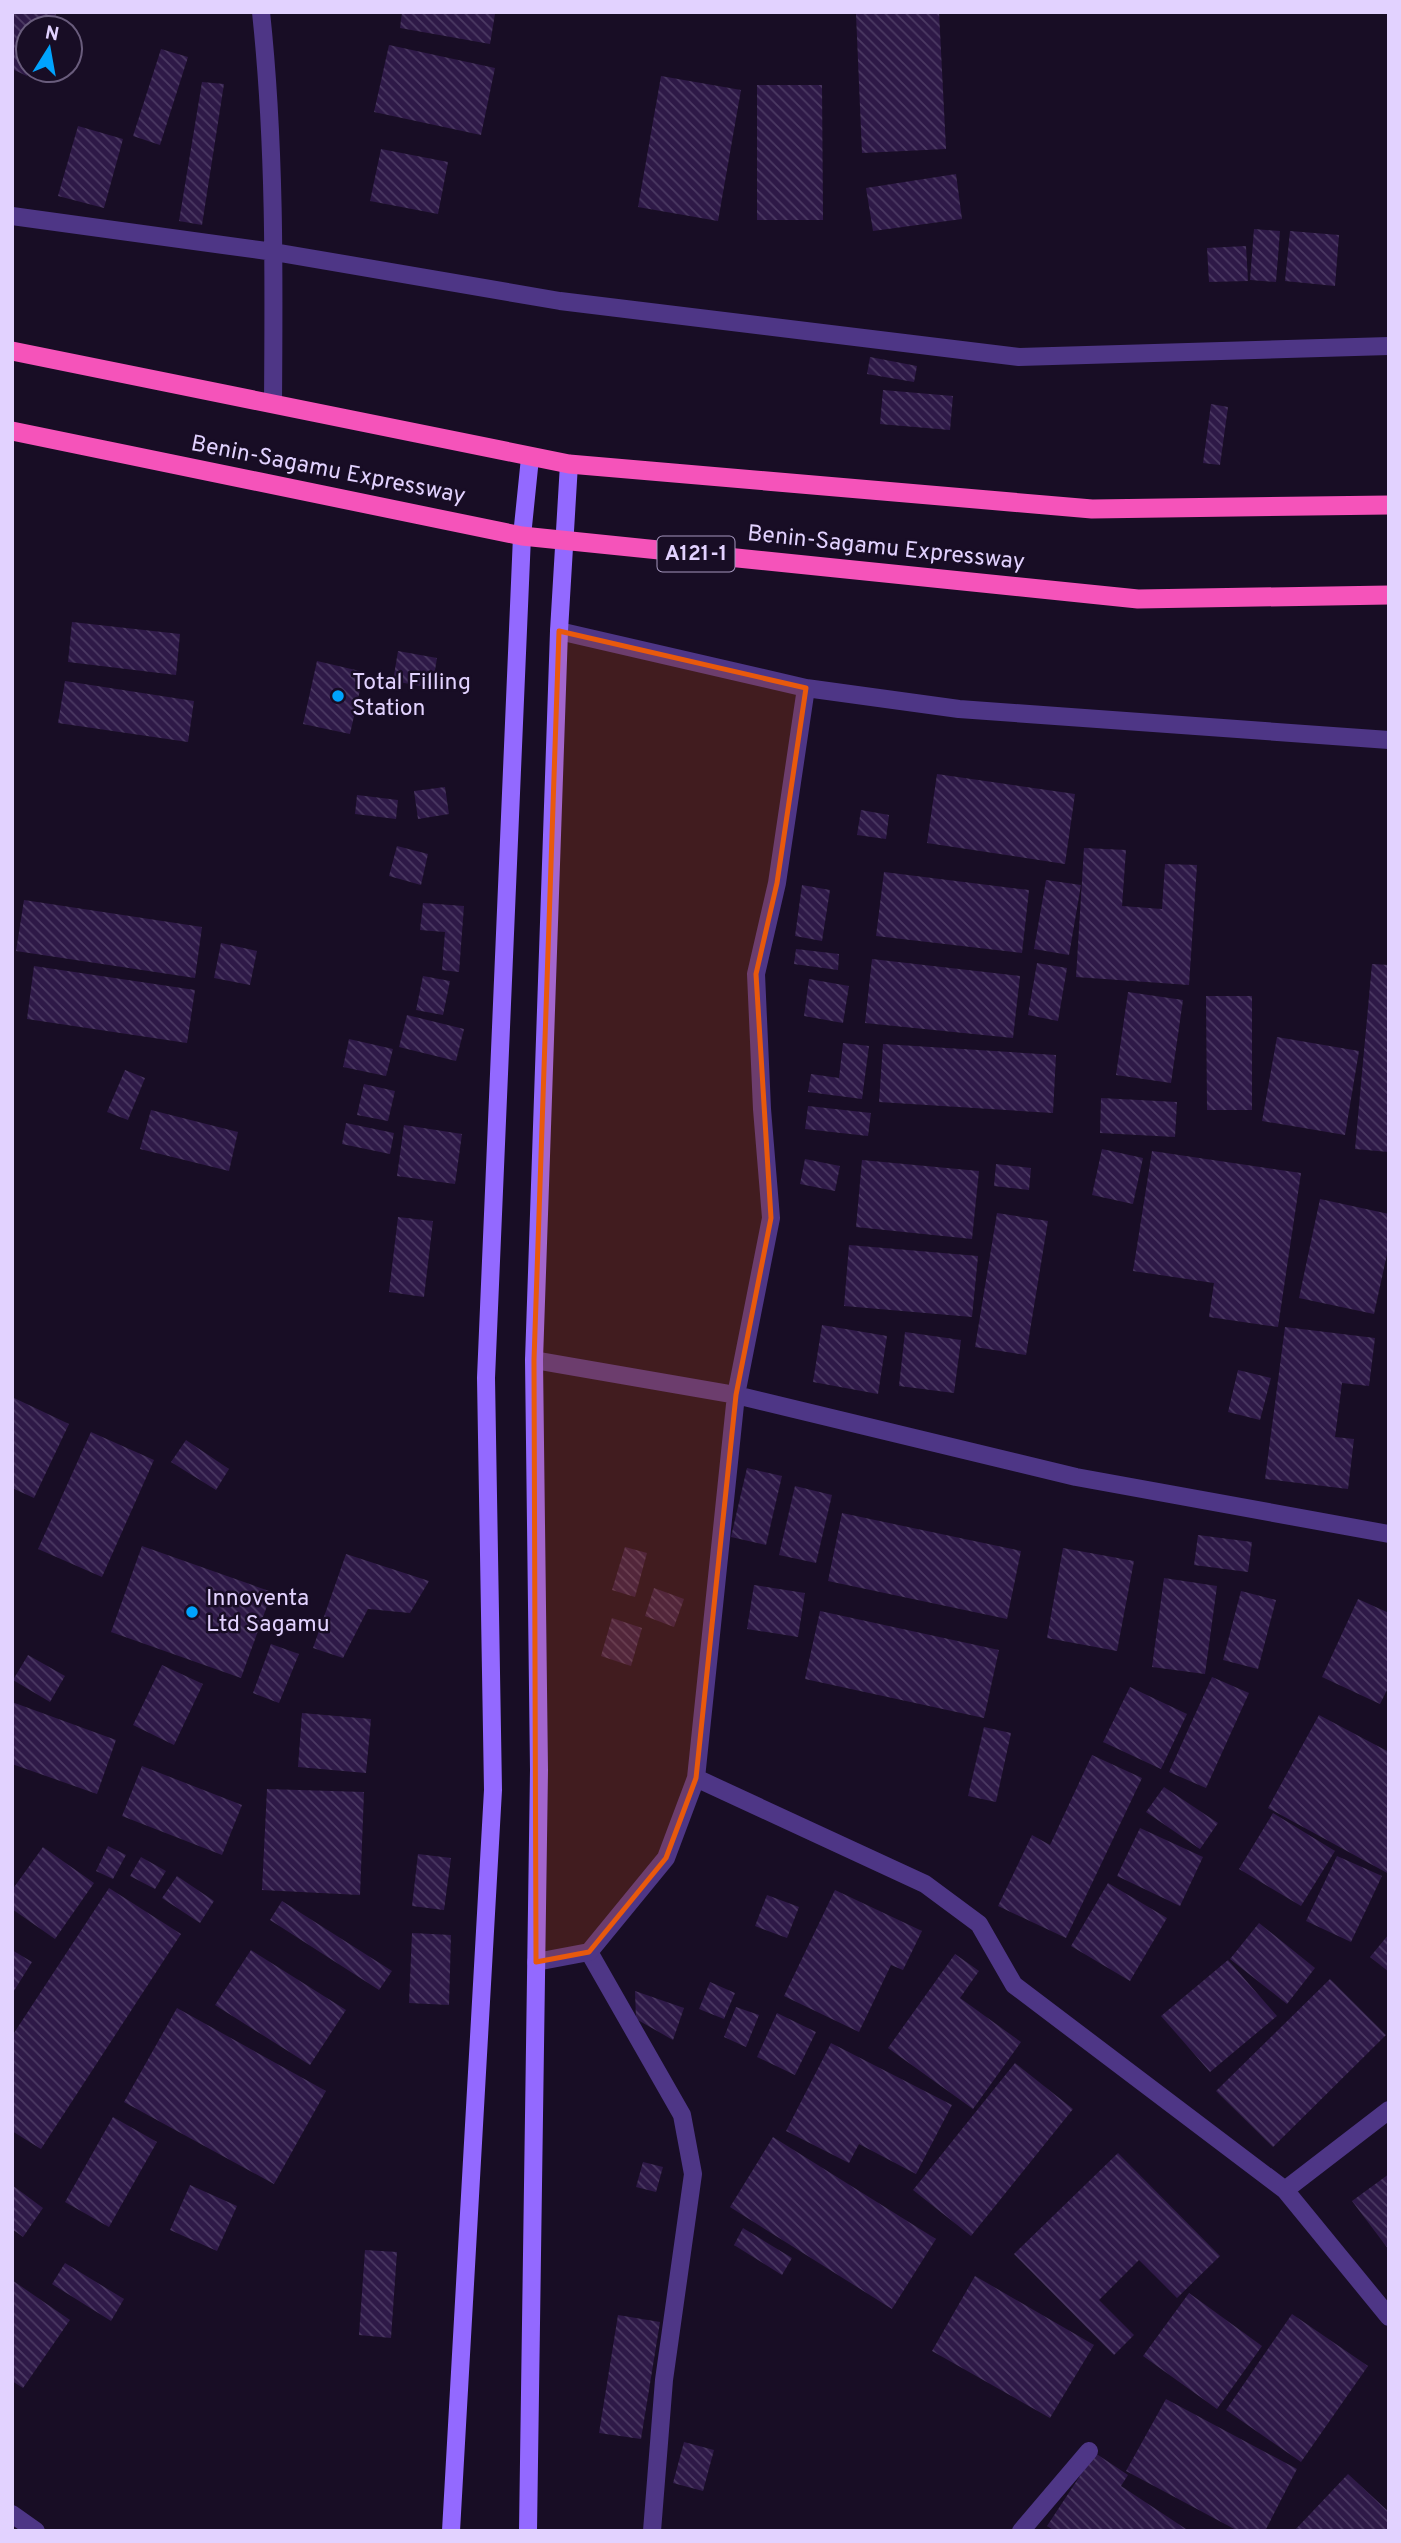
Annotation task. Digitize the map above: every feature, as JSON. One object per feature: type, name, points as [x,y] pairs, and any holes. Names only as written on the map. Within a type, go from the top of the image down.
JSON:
[{"type":"highway","points":[[12,351],[569,464],[1092,509],[1389,505]]},
{"type":"highway","name":"Benin-Sagamu Expressway","points":[[12,431],[522,536],[1138,599],[1389,595]]},
{"type":"main road","points":[[451,2531],[493,1790],[486,1378],[522,536],[530,458]]},
{"type":"main road","points":[[528,2531],[539,1770],[534,1360],[559,631],[569,464]]},
{"type":"street","points":[[261,12],[269,88],[274,252],[273,403]]},
{"type":"street","points":[[12,216],[274,252],[560,300],[1019,357],[1389,346]]},
{"type":"street","points":[[559,631],[806,688],[959,709],[1389,740]]},
{"type":"street","points":[[536,1962],[589,1952],[666,1858],[696,1778],[736,1395],[771,1218],[762,1109],[756,974],[777,883],[806,688]]},
{"type":"street","points":[[534,1360],[736,1395],[1076,1477],[1389,1534]]},
{"type":"street","points":[[696,1778],[925,1884],[979,1924],[1014,1985],[1285,2190],[1389,2317]]},
{"type":"street","points":[[589,1952],[682,2115],[693,2174],[664,2380],[652,2531]]},
{"type":"street","points":[[1285,2190],[1389,2110]]},
{"type":"street","points":[[1021,2531],[1089,2451]]},
{"type":"street","points":[[12,2514],[36,2531]]},
{"type":"highlighted area","points":[[559,631],[806,688],[777,883],[756,974],[771,1218],[736,1395],[696,1778],[666,1858],[589,1952],[536,1962],[534,1360]]},
{"type":"building","points":[[12,12],[57,12],[14,14],[14,70]]},
{"type":"building","points":[[402,12],[495,14],[490,44],[400,28]]},
{"type":"building","points":[[939,12],[946,149],[862,153],[856,14]]},
{"type":"building","points":[[389,45],[495,68],[481,135],[374,112]]},
{"type":"building","points":[[161,49],[188,57],[160,145],[133,136]]},
{"type":"building","points":[[661,76],[741,90],[718,221],[638,207]]},
{"type":"building","points":[[202,82],[224,84],[202,225],[179,221]]},
{"type":"building","points":[[757,85],[822,85],[823,220],[757,220]]},
{"type":"building","points":[[78,126],[123,139],[104,208],[58,196]]},
{"type":"building","points":[[381,149],[448,162],[438,214],[370,201]]},
{"type":"building","points":[[956,174],[962,219],[873,231],[866,188]]},
{"type":"building","points":[[1254,229],[1280,231],[1276,282],[1250,280]]},
{"type":"building","points":[[1290,231],[1339,235],[1335,286],[1285,281]]},
{"type":"building","points":[[1246,246],[1248,281],[1209,282],[1207,248]]},
{"type":"building","points":[[870,357],[917,366],[914,382],[867,374]]},
{"type":"building","points":[[883,390],[953,396],[950,430],[880,424]]},
{"type":"building","points":[[1211,404],[1228,407],[1220,465],[1203,463]]},
{"type":"building","points":[[72,622],[180,634],[176,675],[68,662]]},
{"type":"building","points":[[398,651],[437,658],[432,688],[393,681]]},
{"type":"building","points":[[317,661],[364,672],[350,734],[303,724]]},
{"type":"building","points":[[65,681],[194,701],[188,742],[58,723]]},
{"type":"building","points":[[937,774],[1075,794],[1065,864],[927,843]]},
{"type":"building","points":[[445,787],[449,814],[418,819],[414,791]]},
{"type":"building","points":[[357,795],[398,800],[396,819],[355,814]]},
{"type":"building","points":[[861,810],[889,815],[886,839],[857,835]]},
{"type":"building","points":[[397,846],[428,854],[421,885],[389,876]]},
{"type":"building","points":[[1084,848],[1126,850],[1122,906],[1162,909],[1165,864],[1197,865],[1189,985],[1076,977]]},
{"type":"building","points":[[884,872],[1029,890],[1022,953],[876,936]]},
{"type":"building","points":[[1046,880],[1081,885],[1069,955],[1034,949]]},
{"type":"building","points":[[802,885],[830,890],[822,941],[795,936]]},
{"type":"building","points":[[24,900],[202,927],[195,978],[16,951]]},
{"type":"building","points":[[423,903],[464,906],[459,972],[442,970],[445,932],[420,930]]},
{"type":"building","points":[[221,943],[257,951],[250,985],[214,978]]},
{"type":"building","points":[[796,949],[839,954],[838,970],[794,964]]},
{"type":"building","points":[[872,959],[1020,976],[1013,1038],[865,1023]]},
{"type":"building","points":[[1037,963],[1067,968],[1058,1021],[1028,1015]]},
{"type":"building","points":[[1372,964],[1389,965],[1389,1152],[1355,1149]]},
{"type":"building","points":[[34,966],[195,990],[187,1043],[27,1019]]},
{"type":"building","points":[[423,976],[450,981],[443,1015],[416,1010]]},
{"type":"building","points":[[809,979],[849,986],[843,1023],[804,1016]]},
{"type":"building","points":[[1128,992],[1183,1000],[1171,1083],[1116,1075]]},
{"type":"building","points":[[1206,996],[1252,996],[1252,1110],[1207,1110]]},
{"type":"building","points":[[407,1015],[464,1029],[456,1061],[399,1047]]},
{"type":"building","points":[[1277,1037],[1359,1051],[1345,1135],[1262,1121]]},
{"type":"building","points":[[349,1039],[393,1049],[386,1076],[343,1067]]},
{"type":"building","points":[[843,1043],[869,1046],[862,1099],[808,1092],[811,1074],[839,1078]]},
{"type":"building","points":[[883,1044],[1056,1055],[1053,1113],[879,1102]]},
{"type":"building","points":[[125,1070],[145,1078],[128,1120],[107,1112]]},
{"type":"building","points":[[364,1084],[395,1091],[388,1121],[357,1115]]},
{"type":"building","points":[[1101,1098],[1177,1102],[1175,1137],[1100,1133]]},
{"type":"building","points":[[808,1106],[871,1113],[868,1136],[805,1129]]},
{"type":"building","points":[[151,1110],[238,1132],[229,1171],[140,1149]]},
{"type":"building","points":[[346,1123],[394,1133],[390,1154],[342,1144]]},
{"type":"building","points":[[404,1125],[462,1134],[455,1184],[397,1176]]},
{"type":"building","points":[[1102,1149],[1143,1158],[1133,1204],[1092,1195]]},
{"type":"building","points":[[1152,1151],[1301,1173],[1278,1327],[1209,1317],[1214,1283],[1133,1271]]},
{"type":"building","points":[[805,1159],[840,1166],[835,1191],[800,1184]]},
{"type":"building","points":[[862,1160],[979,1171],[972,1239],[856,1227]]},
{"type":"building","points":[[996,1164],[1031,1168],[1029,1190],[994,1186]]},
{"type":"building","points":[[1320,1199],[1389,1214],[1389,1245],[1374,1314],[1299,1298]]},
{"type":"building","points":[[997,1213],[1048,1221],[1026,1355],[975,1347]]},
{"type":"building","points":[[398,1217],[433,1221],[424,1297],[389,1292]]},
{"type":"building","points":[[849,1245],[978,1256],[972,1317],[844,1306]]},
{"type":"building","points":[[822,1325],[887,1336],[878,1394],[813,1382]]},
{"type":"building","points":[[1285,1327],[1375,1338],[1369,1386],[1342,1383],[1335,1437],[1354,1439],[1348,1489],[1265,1479]]},
{"type":"building","points":[[905,1332],[961,1340],[954,1393],[899,1386]]},
{"type":"building","points":[[1238,1370],[1271,1378],[1260,1420],[1228,1412]]},
{"type":"building","points":[[12,1397],[69,1424],[34,1498],[12,1488]]},
{"type":"building","points":[[91,1432],[154,1460],[102,1577],[38,1549]]},
{"type":"building","points":[[186,1440],[229,1469],[216,1490],[171,1462]]},
{"type":"building","points":[[747,1468],[782,1476],[766,1545],[731,1537]]},
{"type":"building","points":[[795,1486],[832,1495],[816,1563],[779,1555]]},
{"type":"building","points":[[842,1513],[1021,1551],[1007,1619],[828,1581]]},
{"type":"building","points":[[1198,1535],[1252,1542],[1248,1572],[1194,1565]]},
{"type":"building","name":"Innoventa Ltd Sagamu","points":[[142,1546],[272,1592],[241,1678],[111,1632]]},
{"type":"building","points":[[625,1547],[647,1553],[635,1597],[612,1590]]},
{"type":"building","points":[[1063,1548],[1134,1561],[1117,1651],[1047,1638]]},
{"type":"building","points":[[346,1554],[429,1581],[410,1613],[368,1609],[343,1658],[313,1648]]},
{"type":"building","points":[[1164,1578],[1217,1586],[1205,1674],[1152,1667]]},
{"type":"building","points":[[754,1585],[805,1593],[798,1637],[747,1629]]},
{"type":"building","points":[[654,1588],[684,1599],[674,1627],[645,1616]]},
{"type":"building","points":[[1241,1591],[1276,1600],[1258,1669],[1223,1660]]},
{"type":"building","points":[[1358,1599],[1389,1613],[1389,1686],[1380,1704],[1322,1677]]},
{"type":"building","points":[[820,1611],[999,1650],[984,1718],[805,1679]]},
{"type":"building","points":[[612,1618],[642,1628],[631,1666],[601,1656]]},
{"type":"building","points":[[271,1644],[299,1654],[279,1703],[253,1693]]},
{"type":"building","points":[[28,1655],[65,1676],[50,1702],[13,1680]]},
{"type":"building","points":[[162,1665],[203,1684],[174,1745],[133,1725]]},
{"type":"building","points":[[1212,1677],[1249,1693],[1206,1788],[1169,1772]]},
{"type":"building","points":[[1130,1687],[1187,1714],[1161,1769],[1103,1742]]},
{"type":"building","points":[[12,1702],[116,1740],[97,1794],[12,1764]]},
{"type":"building","points":[[302,1713],[371,1719],[366,1773],[298,1767]]},
{"type":"building","points":[[1319,1715],[1389,1752],[1389,1874],[1268,1808]]},
{"type":"building","points":[[984,1727],[1011,1733],[996,1802],[968,1796]]},
{"type":"building","points":[[1092,1755],[1142,1778],[1066,1938],[998,1906],[1032,1835],[1050,1845]]},
{"type":"building","points":[[142,1766],[242,1805],[222,1855],[122,1816]]},
{"type":"building","points":[[1164,1787],[1218,1823],[1200,1849],[1146,1812]]},
{"type":"building","points":[[267,1789],[364,1792],[360,1895],[262,1890]]},
{"type":"building","points":[[1273,1813],[1335,1851],[1301,1906],[1239,1869]]},
{"type":"building","points":[[1140,1828],[1203,1857],[1180,1906],[1117,1876]]},
{"type":"building","points":[[108,1846],[126,1855],[113,1879],[96,1871]]},
{"type":"building","points":[[43,1847],[94,1883],[55,1939],[12,1909],[12,1890]]},
{"type":"building","points":[[418,1854],[451,1858],[444,1910],[412,1906]]},
{"type":"building","points":[[1337,1856],[1382,1876],[1351,1942],[1306,1921]]},
{"type":"building","points":[[141,1857],[166,1871],[155,1889],[130,1876]]},
{"type":"building","points":[[177,1876],[214,1901],[200,1923],[162,1898]]},
{"type":"building","points":[[1108,1883],[1167,1918],[1130,1981],[1071,1946]]},
{"type":"building","points":[[109,1888],[181,1934],[41,2149],[12,2131],[12,2036]]},
{"type":"building","points":[[835,1890],[922,1931],[903,1970],[891,1965],[859,2032],[784,1996]]},
{"type":"building","points":[[767,1895],[799,1907],[787,1938],[755,1926]]},
{"type":"building","points":[[282,1901],[392,1971],[379,1990],[270,1920]]},
{"type":"building","points":[[1259,1923],[1315,1968],[1287,2004],[1230,1959]]},
{"type":"building","points":[[412,1933],[451,1935],[449,2005],[409,2003]]},
{"type":"building","points":[[1389,1934],[1389,1972],[1370,1957]]},
{"type":"building","points":[[12,1950],[32,1962],[12,1994]]},
{"type":"building","points":[[251,1950],[346,2010],[310,2065],[215,2005]]},
{"type":"building","points":[[955,1954],[979,1971],[960,1998],[1021,2042],[973,2109],[888,2048]]},
{"type":"building","points":[[1228,1960],[1277,2016],[1210,2072],[1161,2016]]},
{"type":"building","points":[[1330,1979],[1386,2035],[1273,2147],[1216,2091]]},
{"type":"building","points":[[710,1982],[735,1993],[724,2019],[699,2009]]},
{"type":"building","points":[[635,1991],[684,2008],[673,2040],[636,2019]]},
{"type":"building","points":[[736,2007],[759,2015],[746,2047],[724,2037]]},
{"type":"building","points":[[177,2008],[326,2091],[274,2184],[124,2102]]},
{"type":"building","points":[[777,2013],[816,2032],[795,2075],[757,2057]]},
{"type":"building","points":[[831,2043],[952,2105],[916,2174],[859,2144],[849,2163],[786,2131]]},
{"type":"building","points":[[1015,2063],[1073,2109],[971,2236],[913,2190]]},
{"type":"building","points":[[113,2117],[157,2142],[109,2227],[65,2202]]},
{"type":"building","points":[[773,2137],[936,2239],[892,2309],[730,2207]]},
{"type":"building","points":[[1118,2153],[1220,2256],[1177,2298],[1139,2260],[1099,2300],[1134,2335],[1114,2355],[1014,2254]]},
{"type":"building","points":[[643,2162],[663,2167],[656,2192],[636,2187]]},
{"type":"building","points":[[1389,2174],[1389,2250],[1352,2201]]},
{"type":"building","points":[[12,2185],[43,2208],[23,2237],[12,2229]]},
{"type":"building","points":[[190,2185],[237,2206],[217,2251],[170,2230]]},
{"type":"building","points":[[743,2228],[792,2258],[782,2275],[734,2245]]},
{"type":"building","points":[[365,2250],[397,2252],[391,2338],[359,2335]]},
{"type":"building","points":[[65,2263],[124,2299],[111,2321],[52,2284]]},
{"type":"building","points":[[975,2276],[1094,2345],[1050,2418],[932,2351]]},
{"type":"building","points":[[12,2280],[70,2320],[23,2388],[12,2381]]},
{"type":"building","points":[[1189,2293],[1262,2346],[1217,2409],[1143,2356]]},
{"type":"building","points":[[1292,2314],[1368,2366],[1301,2462],[1226,2410]]},
{"type":"building","points":[[618,2315],[660,2322],[641,2439],[599,2433]]},
{"type":"building","points":[[1166,2399],[1297,2469],[1265,2531],[1238,2531],[1126,2471]]},
{"type":"building","points":[[684,2442],[714,2450],[703,2491],[673,2483]]},
{"type":"building","points":[[1095,2453],[1128,2475],[1121,2486],[1189,2531],[1055,2531],[1047,2526]]},
{"type":"building","points":[[1348,2474],[1389,2512],[1389,2531],[1294,2531]]},
{"type":"place","name":"Total Filling Station","points":[[338,696]]},
{"type":"place","name":"Innoventa Ltd Sagamu","points":[[192,1612]]}]
